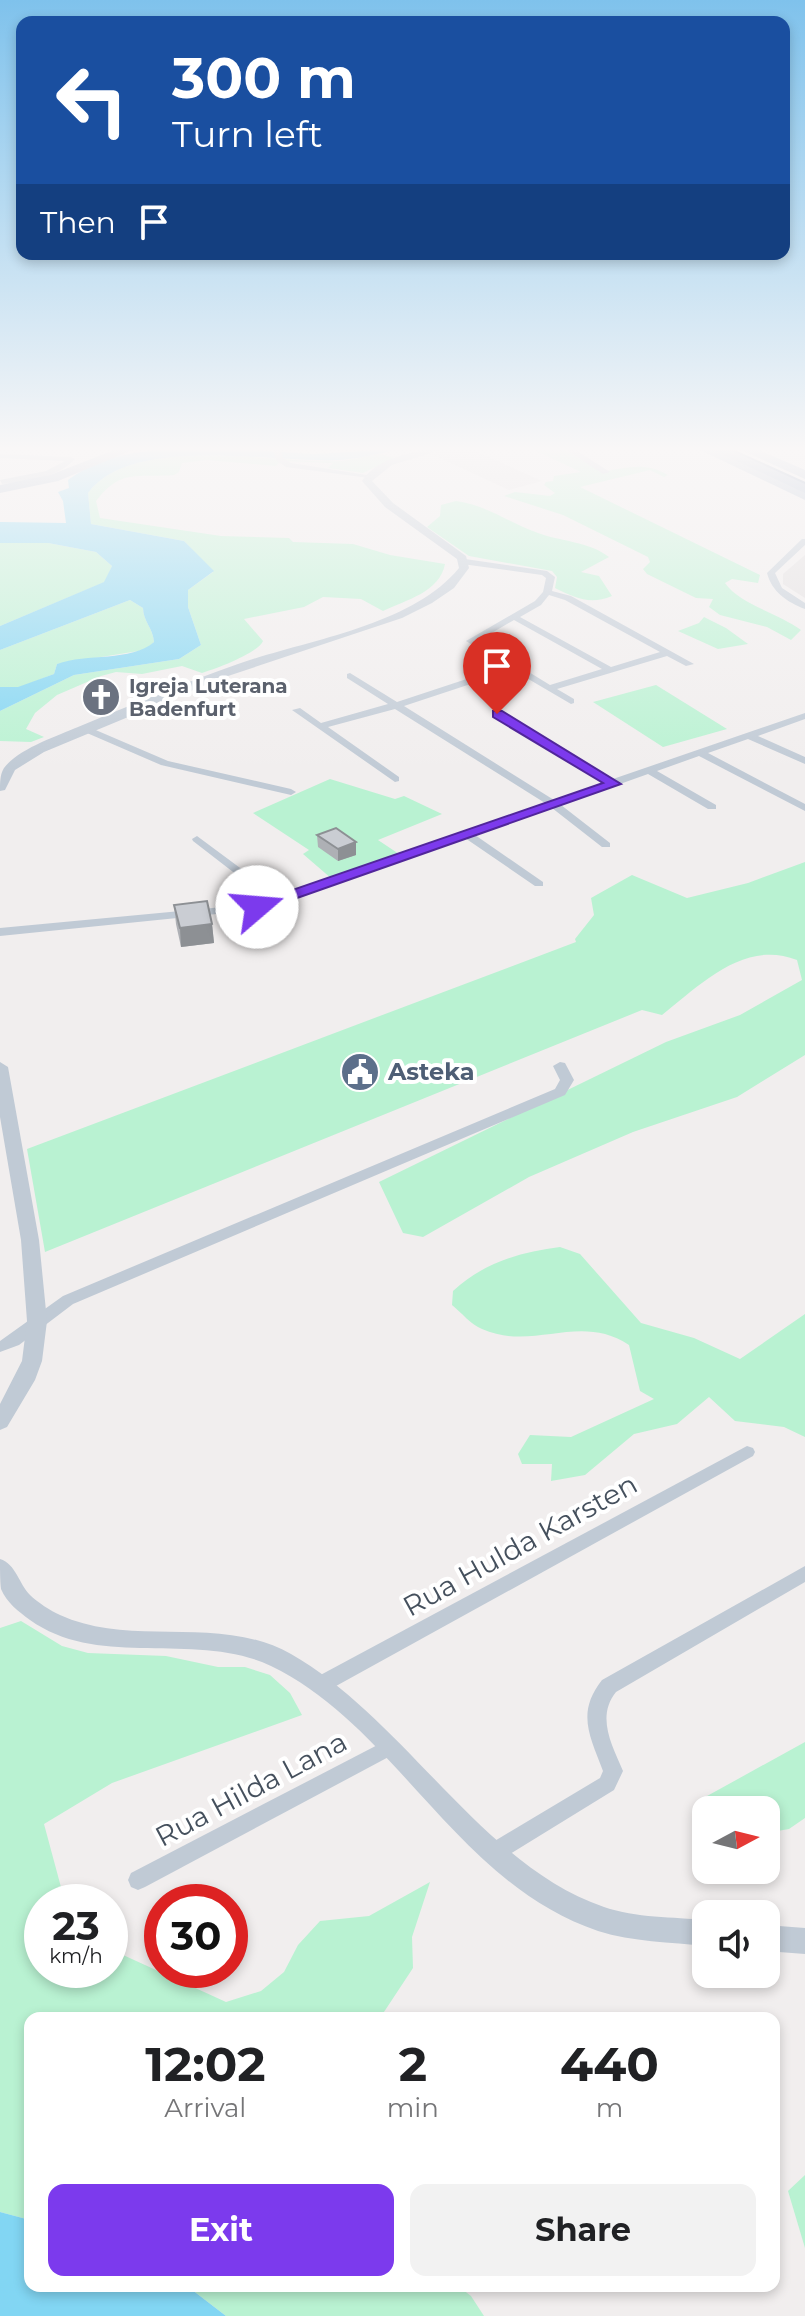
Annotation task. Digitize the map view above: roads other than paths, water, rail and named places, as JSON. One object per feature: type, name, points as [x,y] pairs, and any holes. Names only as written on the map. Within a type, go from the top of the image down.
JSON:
[{"type":"street","points":[[459,557],[465,562],[544,573],[551,577],[547,592],[538,603],[471,641],[571,701]]},
{"type":"street","points":[[788,557],[771,573],[773,583],[784,595],[805,606]]},
{"type":"street","points":[[0,787],[10,768],[22,758],[84,728],[243,666],[389,618],[452,585],[461,576],[465,562]]},
{"type":"street","points":[[547,592],[568,598],[689,664]]},
{"type":"street","points":[[514,617],[610,670]]},
{"type":"street","points":[[549,688],[667,653]]},
{"type":"street","points":[[320,726],[397,705],[512,667]]},
{"type":"street","points":[[350,676],[555,805],[606,845]]},
{"type":"street","points":[[297,710],[395,779]]},
{"type":"street","points":[[497,714],[614,784]]},
{"type":"street","points":[[0,932],[257,907],[805,716]]},
{"type":"street","points":[[84,728],[165,763],[291,792]]},
{"type":"street","points":[[750,736],[805,761]]},
{"type":"street","points":[[702,754],[805,808]]},
{"type":"street","points":[[651,772],[712,807]]},
{"type":"street","points":[[466,834],[539,884]]},
{"type":"street","points":[[197,839],[277,901]]},
{"type":"street","points":[[0,1347],[13,1341],[68,1300],[560,1092],[567,1080],[560,1066]]},
{"type":"street","points":[[0,1067],[30,1240],[37,1321],[32,1361],[25,1380],[0,1422]]},
{"type":"street","name":"Rua Hulda Karsten","points":[[320,1685],[747,1452]]},
{"type":"street","points":[[0,1568],[16,1596],[32,1612],[60,1627],[91,1635],[174,1638],[230,1645],[279,1659],[320,1685],[389,1747],[495,1852],[558,1900],[599,1918],[692,1931]]},
{"type":"street","points":[[495,1852],[607,1784],[613,1771],[596,1728],[595,1710],[598,1697],[609,1686],[805,1573]]},
{"type":"street","name":"Rua Hilda Lana","points":[[138,1880],[389,1747]]},
{"type":"street","points":[[780,1939],[805,1941]]},
{"type":"water","points":[[102,557],[200,557],[214,571],[188,590],[188,607],[201,645],[179,659],[74,675],[0,711],[0,687],[18,687],[54,674],[57,664],[121,655],[154,642],[143,608],[130,600],[0,650],[0,626],[104,582],[112,566]]},
{"type":"water","points":[[0,2212],[24,2218],[24,2292],[195,2292],[226,2316],[0,2316]]},
{"type":"place","name":"Igreja Luterana Badenfurt","points":[[101,697]]},
{"type":"place","name":"Asteka","points":[[360,1072]]}]
